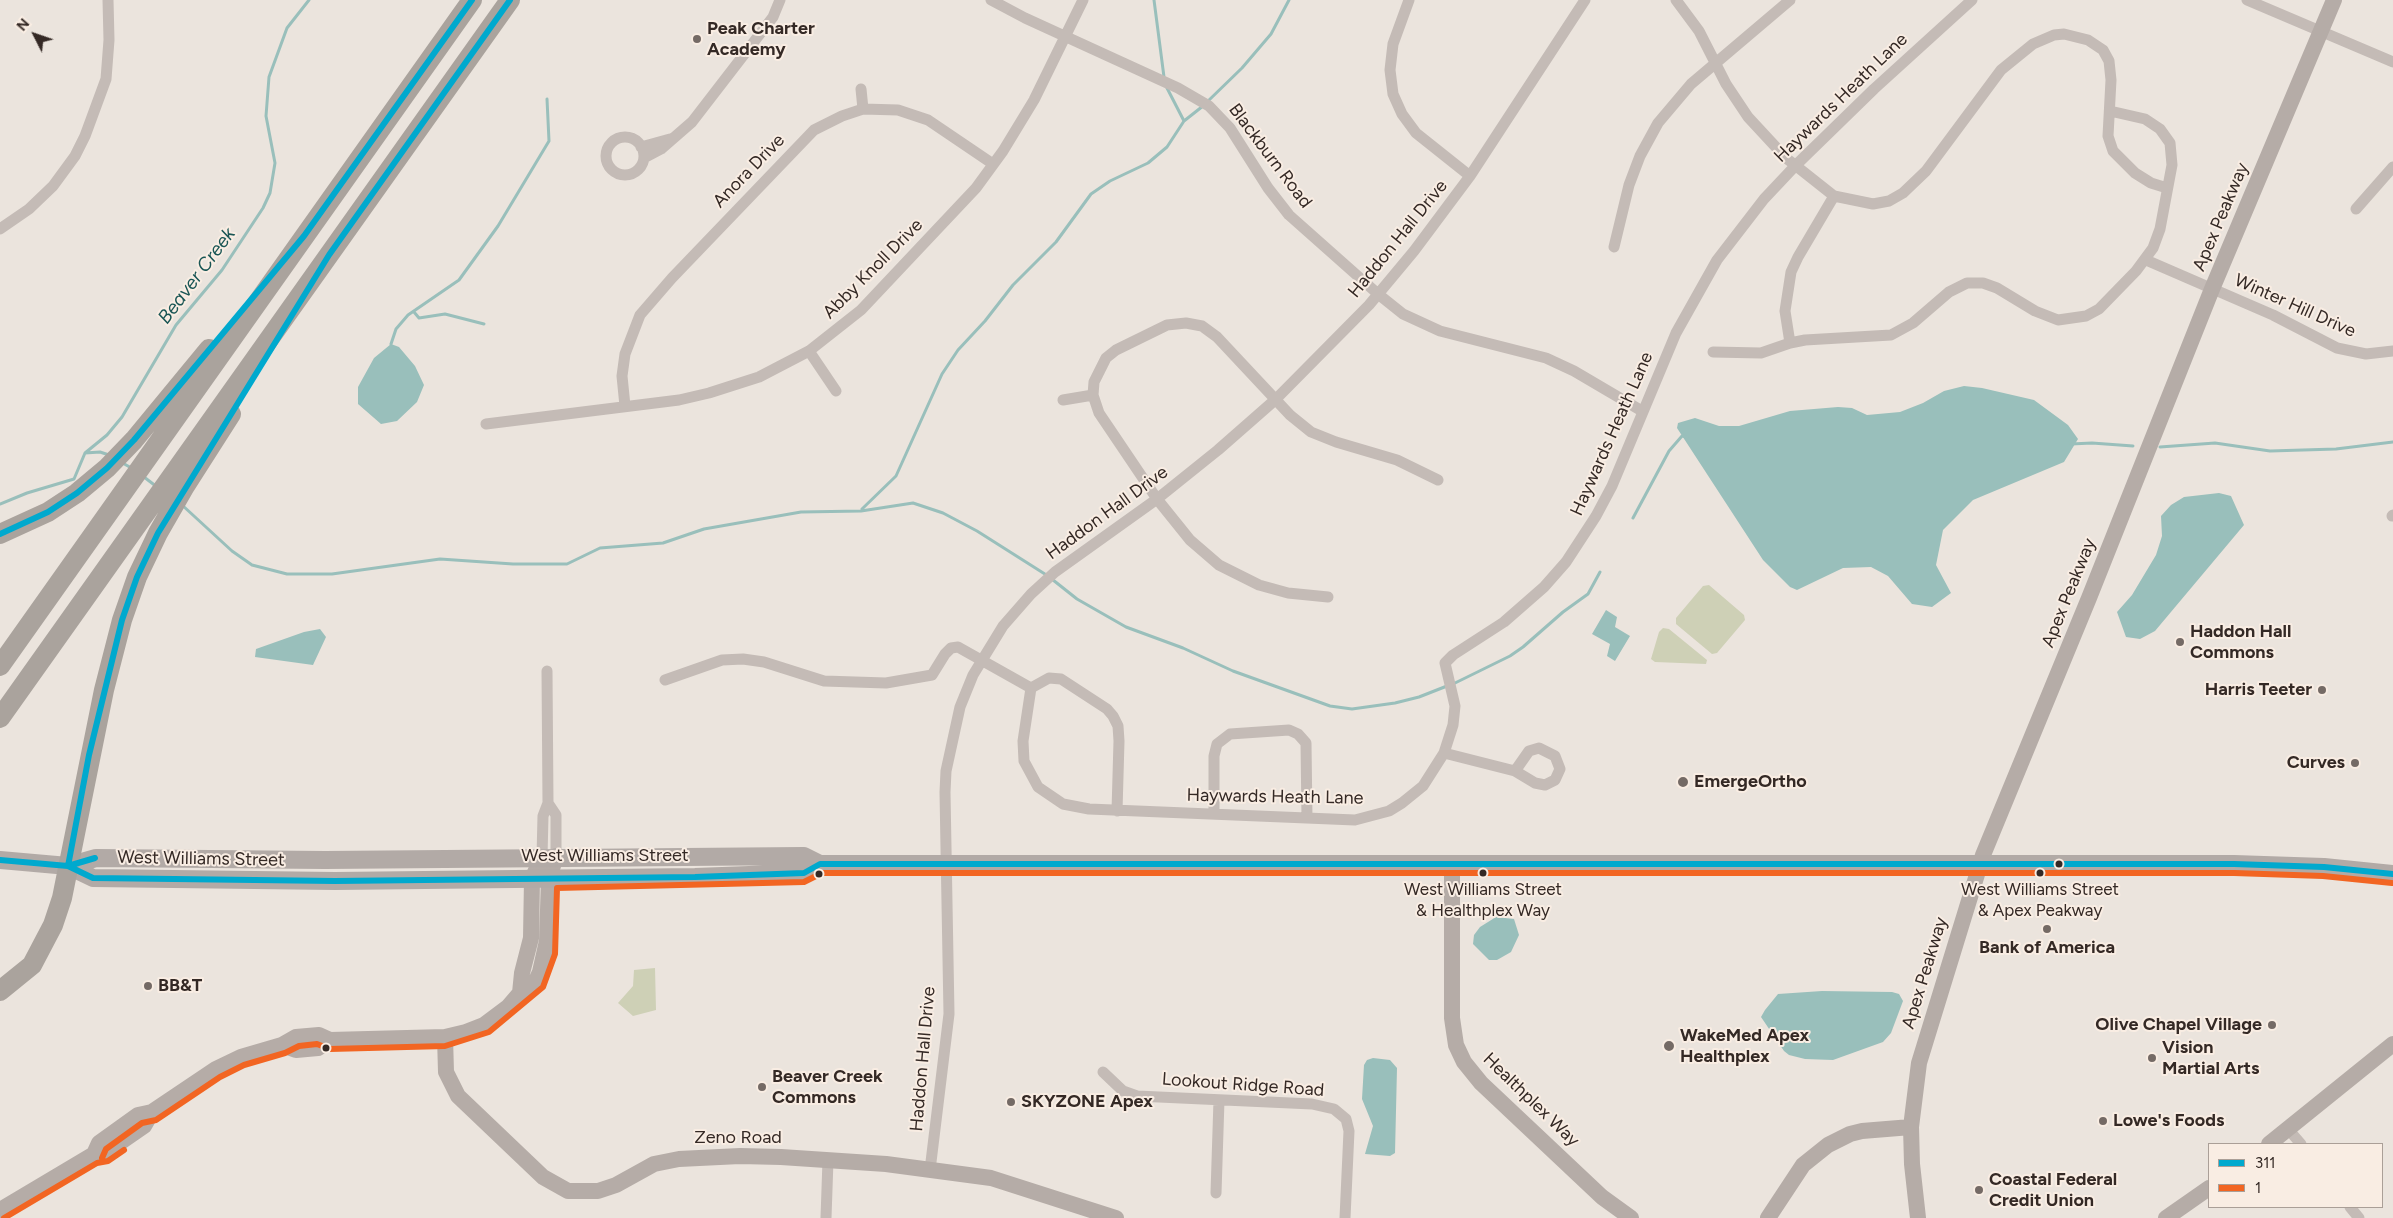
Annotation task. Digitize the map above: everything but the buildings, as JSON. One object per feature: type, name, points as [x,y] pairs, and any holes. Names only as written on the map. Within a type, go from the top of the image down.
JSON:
[{"type":"highway","points":[[0,666],[472,0]]},
{"type":"highway","points":[[0,718],[510,0]]},
{"type":"highway","points":[[0,534],[48,512],[77,494],[107,468],[134,440],[304,236]]},
{"type":"highway","points":[[0,991],[32,965],[44,946],[62,898],[104,690],[122,620],[137,577],[158,533],[185,486],[249,386],[329,254]]},
{"type":"main road","name":"West Williams Street","points":[[68,866],[96,858],[325,860],[549,856],[804,856],[820,864],[2234,864],[2324,867],[2393,874]]},
{"type":"main road","points":[[0,860],[68,866]]},
{"type":"main road","name":"West Williams Street","points":[[68,866],[93,878],[335,880],[540,879],[804,873],[820,864]]},
{"type":"street","points":[[0,229],[29,209],[53,186],[70,164],[85,136],[106,80],[109,40],[108,0]]},
{"type":"street","points":[[643,152],[679,135],[692,122],[768,24],[780,0]]},
{"type":"street","name":"Blackburn Road","points":[[991,0],[1066,37],[1178,88],[1209,106],[1230,128],[1268,188],[1289,215],[1378,294],[1404,314],[1428,328],[1546,358],[1574,371],[1642,411]]},
{"type":"street","name":"Abby Knoll Drive","points":[[486,424],[679,400],[735,386],[783,366],[810,351],[841,328],[874,297],[956,210],[993,164],[1034,100],[1083,0]]},
{"type":"street","points":[[1409,0],[1393,44],[1390,70],[1393,94],[1402,114],[1416,132],[1470,176]]},
{"type":"street","name":"Haddon Hall Drive","points":[[930,1170],[949,1014],[945,792],[952,734],[966,691],[981,661],[1002,626],[1043,582],[1157,499],[1275,400],[1378,294],[1414,251],[1470,176],[1584,0]]},
{"type":"street","points":[[1676,0],[1699,30],[1726,84],[1748,117],[1786,158],[1834,196],[1873,204],[1889,201],[1903,193],[1926,172],[2001,70],[2028,47],[2054,35],[2064,34],[2081,37],[2103,50],[2110,66],[2108,136],[2117,157],[2135,173],[2167,188]]},
{"type":"street","points":[[1614,247],[1629,185],[1649,138],[1673,104],[1714,62],[1790,0]]},
{"type":"street","name":"Haywards Heath Lane","points":[[1031,688],[1023,741],[1024,760],[1032,779],[1045,793],[1063,804],[1089,810],[1355,820],[1389,811],[1402,803],[1423,786],[1444,753],[1453,725],[1454,706],[1446,663],[1520,609],[1544,587],[1566,562],[1602,505],[1676,333],[1717,260],[1764,199],[1796,165],[1874,89],[1972,0]]},
{"type":"street","points":[[2247,0],[2393,62]]},
{"type":"street","name":"Apex Peakway","points":[[1918,1218],[1910,1127],[1919,1063],[1980,864],[2212,289],[2319,31],[2334,0]]},
{"type":"street","points":[[861,89],[863,109]]},
{"type":"street","name":"Anora Drive","points":[[625,406],[622,376],[625,354],[634,327],[650,302],[802,140],[827,122],[863,109],[898,110],[928,120],[993,164]]},
{"type":"street","points":[[1713,352],[1761,354],[1790,343],[1827,338],[1891,335],[1913,323],[1948,292],[1967,283],[1990,285],[2044,316],[2071,320],[2086,316],[2099,309],[2146,260],[2157,239],[2172,153],[2170,143],[2164,133],[2145,119],[2110,111]]},
{"type":"street","points":[[2356,209],[2393,167]]},
{"type":"street","points":[[1790,343],[1785,311],[1792,272],[1798,257],[1834,196]]},
{"type":"street","name":"Winter Hill Drive","points":[[2146,260],[2281,319],[2337,348],[2366,354],[2393,351]]},
{"type":"street","points":[[1328,597],[1273,590],[1232,573],[1197,548],[1157,499],[1099,413],[1093,395],[1094,382],[1099,368],[1116,350],[1167,325],[1186,323],[1202,326],[1217,337],[1275,400],[1302,425],[1321,437],[1397,460],[1438,480]]},
{"type":"street","points":[[810,351],[836,391]]},
{"type":"street","points":[[1063,400],[1093,395]]},
{"type":"street","points":[[665,680],[711,664],[731,660],[764,662],[824,681],[886,683],[932,675],[950,648],[958,646],[981,661],[1031,688],[1049,678],[1061,679],[1107,709],[1118,726],[1117,811]]},
{"type":"street","points":[[0,1210],[94,1154],[99,1143],[138,1116],[152,1112],[216,1069],[241,1057],[282,1045],[296,1037],[319,1035],[330,1040],[444,1037],[466,1032],[484,1024],[508,1007],[520,993],[540,879],[549,856],[543,816],[548,803],[548,671]]},
{"type":"street","points":[[1214,814],[1214,756],[1217,744],[1230,734],[1289,730],[1298,734],[1306,743],[1307,818]]},
{"type":"street","points":[[1444,753],[1515,771]]},
{"type":"street","name":"Healthplex Way","points":[[1452,864],[1452,1018],[1456,1045],[1464,1062],[1481,1083],[1602,1197],[1631,1218]]},
{"type":"street","name":"Zeno Road","points":[[444,1037],[446,1072],[458,1096],[543,1178],[568,1191],[598,1192],[616,1185],[654,1164],[688,1158],[740,1156],[828,1160],[886,1164],[991,1178],[1116,1218]]},
{"type":"street","points":[[2269,1143],[2393,1044]]},
{"type":"street","name":"Lookout Ridge Road","points":[[1103,1072],[1123,1091],[1137,1096],[1323,1105],[1341,1114],[1348,1125],[1350,1138],[1345,1218]]},
{"type":"street","points":[[1216,1193],[1220,1100]]},
{"type":"street","points":[[1768,1218],[1802,1165],[1828,1145],[1850,1134],[1862,1131],[1910,1127]]},
{"type":"street","points":[[2288,1129],[2300,1143]]},
{"type":"street","points":[[826,1218],[828,1160]]},
{"type":"street","points":[[2166,1218],[2208,1189]]},
{"type":"green space","points":[[1709,585],[1744,615],[1745,620],[1717,653],[1712,654],[1676,624],[1676,618],[1703,586]]},
{"type":"green space","points":[[1663,628],[1669,629],[1707,660],[1706,664],[1655,662],[1651,659],[1659,632]]},
{"type":"green space","points":[[655,968],[656,1010],[633,1016],[618,1003],[633,986],[634,970]]},
{"type":"water","points":[[391,344],[399,347],[415,366],[424,385],[417,402],[397,421],[381,424],[358,404],[358,387],[374,358]]},
{"type":"water","points":[[1964,386],[1982,388],[2034,400],[2068,425],[2078,439],[2064,462],[1973,500],[1943,530],[1936,565],[1951,593],[1932,607],[1912,604],[1888,576],[1871,567],[1843,568],[1797,590],[1790,587],[1763,560],[1677,428],[1678,423],[1695,418],[1719,426],[1739,426],[1790,411],[1838,407],[1852,408],[1867,415],[1900,412],[1923,403],[1944,391]]},
{"type":"water","points":[[2219,493],[2231,496],[2244,525],[2155,631],[2140,639],[2126,637],[2117,612],[2132,595],[2156,555],[2162,536],[2161,516],[2171,505],[2184,497]]},
{"type":"water","points":[[1606,610],[1617,617],[1615,627],[1630,636],[1615,661],[1607,656],[1610,644],[1592,634]]},
{"type":"water","points":[[320,629],[326,637],[313,665],[255,657],[256,649],[304,632]]},
{"type":"water","points":[[1496,917],[1514,919],[1519,935],[1511,952],[1497,960],[1489,960],[1473,944],[1474,935],[1480,927]]},
{"type":"water","points":[[1822,991],[1892,992],[1899,994],[1903,1001],[1891,1033],[1883,1042],[1833,1060],[1805,1059],[1789,1055],[1784,1051],[1761,1017],[1778,994]]},
{"type":"water","points":[[1373,1058],[1390,1060],[1397,1068],[1395,1153],[1390,1156],[1365,1154],[1373,1126],[1362,1099],[1364,1065],[1367,1060]]},
{"type":"waterway","name":"Beaver Creek","points":[[0,504],[27,493],[74,479],[85,453],[107,435],[122,417],[176,325],[222,270],[263,208],[270,193],[275,163],[266,116],[269,77],[287,28],[309,0]]},
{"type":"waterway","points":[[1154,0],[1164,77]]},
{"type":"waterway","points":[[1207,102],[1242,68],[1271,34],[1289,0]]},
{"type":"waterway","points":[[1167,88],[1184,121]]},
{"type":"waterway","points":[[391,344],[396,329],[408,315],[459,280],[498,226],[549,141],[547,99]]},
{"type":"waterway","points":[[862,509],[896,476],[942,374],[958,350],[985,321],[1013,285],[1056,242],[1091,194],[1110,181],[1148,163],[1167,147],[1184,121],[1203,106]]},
{"type":"waterway","points":[[414,312],[419,318],[445,314],[484,324]]},
{"type":"waterway","points":[[1633,518],[1669,451],[1682,436],[1687,437]]},
{"type":"waterway","points":[[2160,447],[2215,443],[2270,451],[2336,449],[2393,442]]},
{"type":"waterway","points":[[2071,444],[2092,443],[2133,446]]},
{"type":"waterway","points":[[85,453],[100,452],[109,455]]},
{"type":"waterway","points":[[121,462],[133,469]]},
{"type":"waterway","points":[[144,477],[157,487]]},
{"type":"waterway","points":[[182,505],[232,551],[252,565],[287,574],[332,574],[440,559],[513,564],[567,564],[600,548],[663,543],[704,529],[801,512],[861,511],[913,503],[943,513],[977,531],[1048,576],[1077,599],[1126,627],[1183,648],[1233,671],[1330,706],[1352,709],[1395,703],[1419,697],[1447,686]]},
{"type":"waterway","points":[[1453,684],[1510,656],[1523,647],[1563,612],[1588,594],[1600,572]]},
{"type":"transit line","name":"311","points":[[0,534],[48,512],[77,493],[107,468],[134,440],[304,236],[472,0]]},
{"type":"transit line","name":"311","points":[[68,866],[89,755],[122,620],[137,577],[158,533],[329,255],[510,0]]},
{"type":"transit line","name":"311","points":[[0,860],[68,866],[95,858]]},
{"type":"transit line","name":"311","points":[[68,866],[93,878],[335,881],[695,877],[804,873],[820,864],[2234,864],[2324,867],[2393,874]]},
{"type":"transit line","name":"1","points":[[102,1158],[106,1149],[142,1123],[156,1120],[220,1077],[244,1065],[285,1053],[299,1046],[317,1044],[330,1049],[445,1046],[489,1032],[543,987],[555,954],[557,888],[804,882],[822,873],[2234,873],[2323,876],[2392,883]]},
{"type":"transit line","name":"1","points":[[4,1218],[97,1163],[108,1161],[124,1150]]},
{"type":"place","name":"Peak Charter Academy","points":[[697,39]]},
{"type":"place","name":"Haddon Hall Commons","points":[[2180,642]]},
{"type":"place","name":"Harris Teeter","points":[[2322,690]]},
{"type":"place","name":"Curves","points":[[2355,763]]},
{"type":"place","name":"EmergeOrtho","points":[[1683,782]]},
{"type":"place","name":"West Williams Street & Healthplex Way","points":[[1483,873]]},
{"type":"place","name":"West Williams Street & Apex Peakway","points":[[2040,873]]},
{"type":"place","name":"Bank of America","points":[[2047,929]]},
{"type":"place","name":"BB&T","points":[[148,986]]},
{"type":"place","name":"Olive Chapel Village","points":[[2272,1025]]},
{"type":"place","name":"WakeMed Apex Healthplex","points":[[1669,1046]]},
{"type":"place","name":"Vision Martial Arts","points":[[2152,1058]]},
{"type":"place","name":"Beaver Creek Commons","points":[[762,1087]]},
{"type":"place","name":"SKYZONE Apex","points":[[1011,1102]]},
{"type":"place","name":"Lowe's Foods","points":[[2103,1121]]},
{"type":"place","name":"Coastal Federal Credit Union","points":[[1979,1190]]}]
